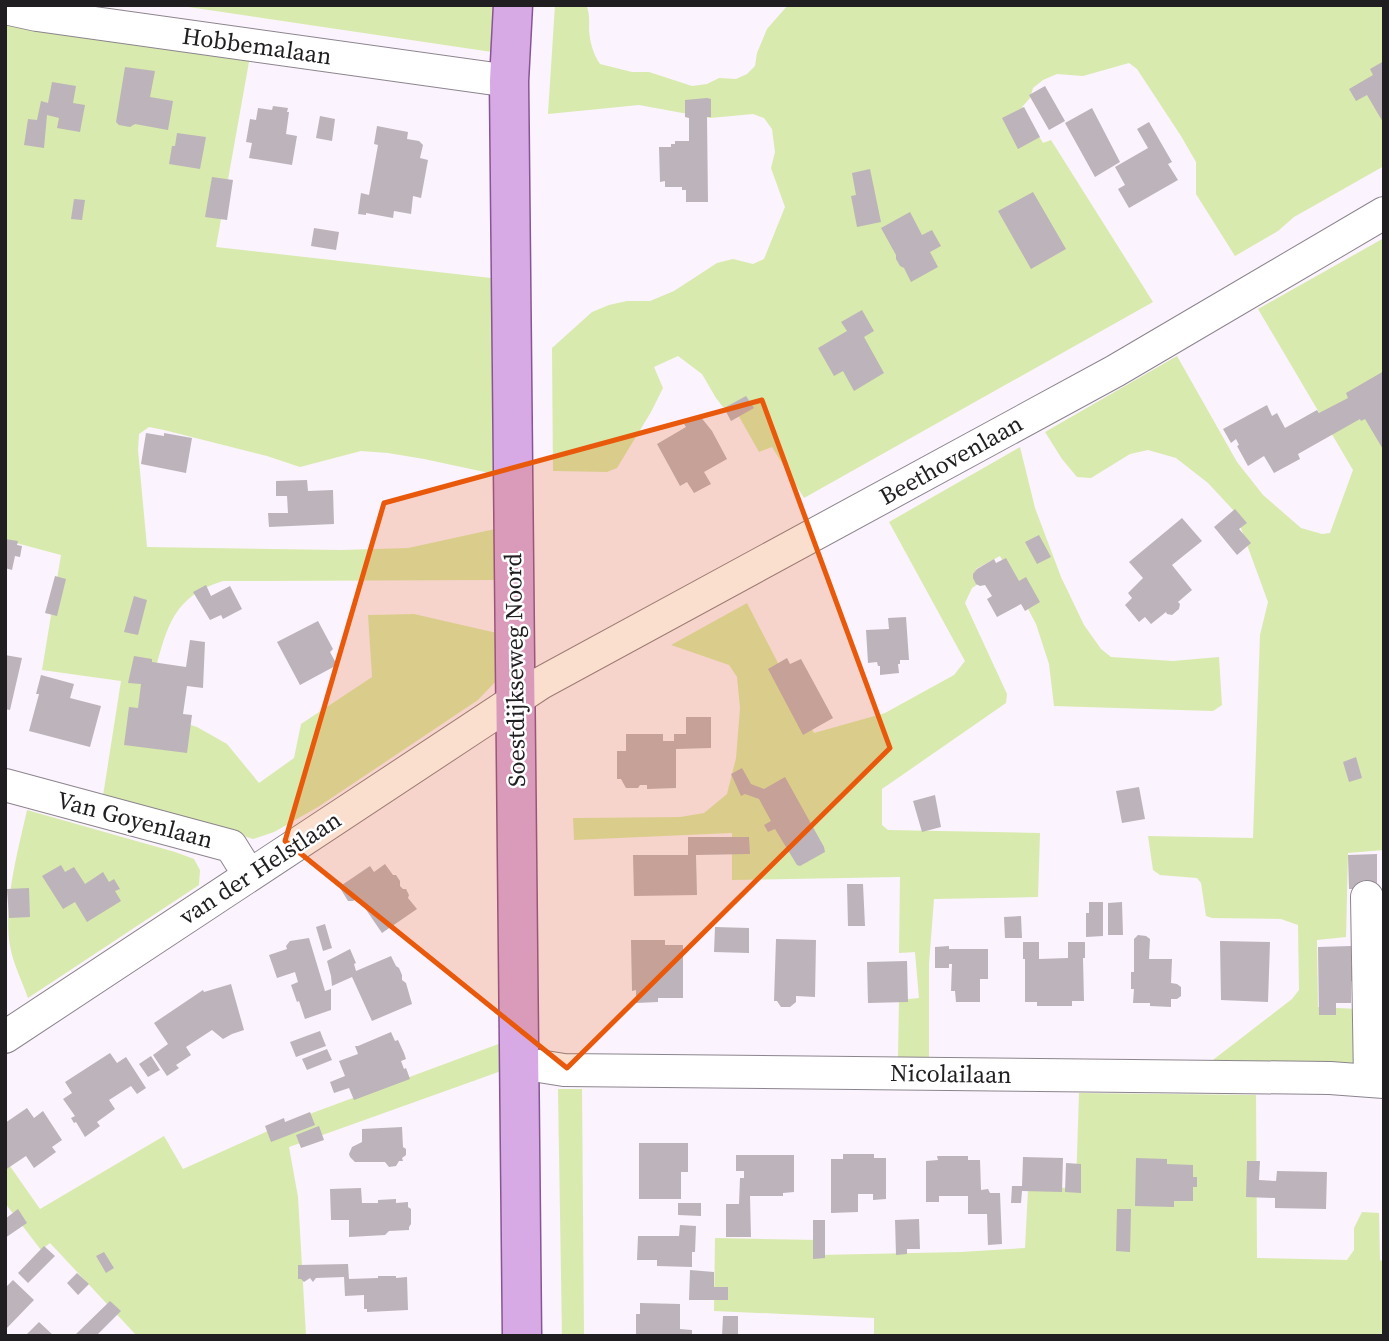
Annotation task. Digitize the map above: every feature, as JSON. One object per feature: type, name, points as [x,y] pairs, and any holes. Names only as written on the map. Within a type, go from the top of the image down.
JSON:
[{"type":"main road","name":"Soestdijkseweg Noord","points":[[513,5],[509,81],[522,1336]]},
{"type":"street","name":"Hobbemalaan","points":[[5,8],[38,10],[509,81]]},
{"type":"street","name":"Beethovenlaan","points":[[514,700],[1115,371],[1384,213]]},
{"type":"street","name":"van der Helstlaan","points":[[5,1037],[514,700]]},
{"type":"street","name":"Van Goyenlaan","points":[[5,785],[231,846],[249,875]]},
{"type":"street","points":[[1367,897],[1377,1081]]},
{"type":"street","name":"Nicolailaan","points":[[520,1063],[565,1070],[1330,1078],[1377,1081]]},
{"type":"highlighted area","points":[[762,400],[890,748],[567,1068],[285,841],[384,503]]},
{"type":"green space","points":[[175,5],[493,5],[492,52]]},
{"type":"green space","points":[[555,5],[586,5],[591,43],[600,64],[632,72],[649,72],[692,86],[707,84],[719,78],[736,79],[747,74],[755,66],[757,53],[767,29],[788,5],[1384,5],[1384,166],[1294,217],[1278,231],[1235,256],[1196,194],[1196,162],[1137,69],[1129,63],[1083,76],[1057,74],[1033,88],[1030,98],[1022,107],[1043,143],[1051,140],[1153,302],[804,498],[772,447],[759,452],[737,413],[723,407],[702,374],[678,356],[654,367],[663,388],[617,468],[607,472],[553,471],[552,348],[592,312],[627,301],[650,301],[674,291],[717,263],[733,259],[753,264],[764,259],[785,207],[771,168],[775,152],[772,129],[764,118],[753,114],[710,118],[639,105],[548,114]]},
{"type":"green space","points":[[5,17],[250,56],[216,247],[491,278],[494,474],[424,459],[361,451],[300,467],[164,430],[149,427],[139,434],[138,450],[147,547],[341,550],[408,548],[495,529],[496,580],[223,581],[193,595],[183,604],[169,627],[155,671],[179,721],[197,727],[227,744],[259,783],[294,758],[301,724],[372,677],[368,615],[414,614],[497,633],[498,679],[478,700],[318,807],[274,832],[253,839],[103,796],[121,681],[42,670],[61,555],[5,540]]},
{"type":"green space","points":[[1384,238],[1384,850],[1348,853],[1346,937],[1317,940],[1318,1007],[1358,1009],[1358,1065],[1209,1063],[1292,999],[1299,990],[1298,925],[1281,919],[1206,916],[1201,883],[1197,878],[1160,875],[1153,870],[1148,836],[1253,838],[1260,635],[1268,602],[1235,512],[1208,483],[1176,458],[1148,450],[1130,454],[1091,478],[1077,477],[1045,432],[1177,356],[1237,462],[1263,495],[1301,528],[1322,534],[1330,533],[1353,470],[1258,309]]},
{"type":"green space","points":[[1020,447],[1035,508],[1061,577],[1084,625],[1101,649],[1111,657],[1173,661],[1219,657],[1222,705],[1213,711],[1054,706],[1049,664],[1036,624],[1000,556],[976,569],[981,582],[972,588],[965,603],[1007,694],[1006,703],[882,789],[882,825],[888,830],[1040,833],[1038,897],[934,899],[929,964],[929,1059],[898,1058],[899,1000],[919,998],[915,952],[899,953],[900,877],[732,880],[732,833],[574,840],[573,818],[680,817],[704,813],[727,794],[736,758],[740,708],[737,677],[729,665],[671,645],[747,603],[814,733],[885,713],[954,675],[965,661],[889,522]]},
{"type":"green space","points":[[27,810],[175,852],[194,859],[200,870],[199,885],[28,998],[13,959],[8,930],[13,878]]},
{"type":"green space","points":[[504,1042],[504,1070],[289,1147],[298,1197],[306,1336],[137,1336],[50,1243],[41,1250],[5,1203],[5,1159],[40,1209],[164,1136],[183,1169],[288,1122]]},
{"type":"green space","points":[[558,1089],[582,1089],[584,1336],[562,1336]]},
{"type":"green space","points":[[1079,1093],[1256,1095],[1257,1258],[1347,1260],[1354,1250],[1354,1228],[1362,1212],[1379,1213],[1380,1260],[1384,1262],[1384,1336],[874,1336],[874,1318],[714,1311],[715,1238],[818,1240],[819,1255],[1025,1248],[1028,1190],[1076,1187]]},
{"type":"building","points":[[1384,61],[1384,124],[1367,95],[1356,101],[1349,89],[1373,75],[1370,69]]},
{"type":"building","points":[[125,67],[155,71],[150,97],[173,101],[168,130],[135,124],[130,127],[116,122]]},
{"type":"building","points":[[52,82],[76,86],[73,103],[85,105],[80,132],[57,128],[59,118],[47,115],[44,148],[24,145],[28,119],[37,120],[41,101],[48,103]]},
{"type":"building","points":[[1045,86],[1065,121],[1049,130],[1029,95]]},
{"type":"building","points":[[711,99],[711,117],[707,117],[708,202],[686,202],[686,190],[682,190],[682,187],[665,187],[665,181],[660,182],[659,147],[671,147],[675,141],[689,141],[689,118],[685,117],[685,100]]},
{"type":"building","points":[[273,106],[288,108],[286,134],[297,136],[292,165],[249,158],[252,143],[246,142],[250,119],[256,120],[258,108],[272,110]]},
{"type":"building","points":[[1024,107],[1040,137],[1018,149],[1002,118]]},
{"type":"building","points":[[1092,108],[1120,162],[1095,177],[1065,123]]},
{"type":"building","points":[[320,116],[335,119],[332,141],[316,138]]},
{"type":"building","points":[[1149,122],[1172,162],[1168,164],[1178,180],[1129,208],[1118,189],[1125,185],[1115,167],[1148,148],[1137,129]]},
{"type":"building","points":[[377,126],[408,132],[407,139],[419,141],[423,145],[420,158],[428,160],[421,198],[413,196],[411,214],[394,211],[393,218],[358,214],[361,193],[369,195],[378,145],[374,144]]},
{"type":"building","points":[[177,133],[206,137],[200,169],[169,164]]},
{"type":"building","points":[[870,169],[881,222],[857,227],[851,196],[856,195],[852,173]]},
{"type":"building","points":[[212,177],[233,180],[227,220],[205,217]]},
{"type":"building","points":[[1033,192],[1066,249],[1031,269],[998,211]]},
{"type":"building","points":[[74,199],[85,200],[82,220],[71,219]]},
{"type":"building","points":[[910,212],[922,235],[932,230],[941,246],[930,252],[938,267],[911,282],[881,228]]},
{"type":"building","points":[[314,228],[339,232],[336,250],[311,246]]},
{"type":"building","points":[[862,310],[874,331],[864,337],[884,373],[854,391],[843,371],[834,376],[818,348],[847,331],[841,322]]},
{"type":"building","points":[[1384,371],[1384,451],[1365,419],[1360,419],[1298,454],[1300,459],[1274,473],[1264,456],[1248,466],[1236,439],[1231,443],[1223,429],[1267,405],[1272,416],[1277,413],[1285,428],[1317,410],[1319,413],[1348,398],[1346,393]]},
{"type":"building","points":[[746,396],[754,408],[731,421],[724,408]]},
{"type":"building","points":[[700,416],[712,431],[727,459],[704,472],[711,484],[694,493],[687,482],[680,486],[657,444]]},
{"type":"building","points":[[146,433],[192,438],[186,473],[141,464]]},
{"type":"building","points":[[307,480],[308,491],[333,490],[334,524],[269,527],[268,513],[288,513],[287,496],[276,496],[276,481]]},
{"type":"building","points":[[1235,509],[1247,523],[1239,529],[1251,543],[1237,555],[1214,527]]},
{"type":"building","points":[[1182,518],[1202,541],[1172,565],[1192,590],[1178,602],[1179,609],[1172,615],[1166,612],[1151,624],[1145,617],[1139,622],[1125,605],[1132,598],[1128,593],[1143,578],[1129,562]]},
{"type":"building","points":[[1039,535],[1051,557],[1037,564],[1025,542]]},
{"type":"building","points":[[5,539],[18,541],[17,545],[22,546],[20,557],[15,556],[12,570],[5,568]]},
{"type":"building","points":[[1006,558],[1019,581],[1026,577],[1040,602],[1025,611],[1021,604],[997,617],[987,599],[992,596],[985,585],[976,584],[973,574],[994,559],[996,563]]},
{"type":"building","points":[[55,576],[66,579],[57,616],[45,613]]},
{"type":"building","points":[[206,585],[211,596],[230,586],[242,609],[223,619],[221,615],[210,620],[193,592]]},
{"type":"building","points":[[134,596],[147,600],[138,635],[124,632]]},
{"type":"building","points":[[906,617],[909,660],[900,660],[899,673],[880,675],[877,662],[868,663],[866,630],[889,629],[888,618]]},
{"type":"building","points":[[318,621],[333,649],[330,652],[337,665],[300,685],[277,642]]},
{"type":"building","points":[[190,640],[205,642],[203,688],[187,686],[183,714],[192,715],[187,753],[124,745],[129,707],[138,708],[141,684],[128,683],[134,656],[152,659],[152,662],[186,667]]},
{"type":"building","points":[[5,655],[22,658],[10,710],[5,709]]},
{"type":"building","points":[[787,658],[790,664],[801,659],[833,718],[803,735],[768,669]]},
{"type":"building","points":[[41,675],[74,684],[70,698],[101,706],[90,747],[29,731]]},
{"type":"building","points":[[686,717],[711,717],[711,748],[676,749],[676,788],[647,789],[647,785],[640,785],[638,788],[626,788],[621,779],[617,779],[617,751],[626,751],[626,734],[663,734],[663,741],[674,741],[674,734],[686,734]]},
{"type":"building","points":[[1356,757],[1362,778],[1349,782],[1343,762]]},
{"type":"building","points":[[742,768],[751,784],[764,789],[785,777],[825,852],[800,866],[797,865],[775,829],[768,832],[764,825],[771,821],[759,799],[745,794],[741,796],[731,774]]},
{"type":"building","points":[[1139,787],[1145,819],[1122,823],[1116,791]]},
{"type":"building","points":[[935,795],[941,827],[922,832],[913,801]]},
{"type":"building","points":[[688,837],[749,837],[750,854],[696,855],[697,895],[634,896],[633,855],[688,855]]},
{"type":"building","points":[[1377,854],[1377,889],[1349,889],[1348,855]]},
{"type":"building","points":[[385,864],[393,875],[396,875],[400,886],[406,889],[408,898],[417,909],[382,933],[358,898],[348,901],[340,888],[370,866],[374,872]]},
{"type":"building","points":[[61,865],[65,872],[74,867],[85,884],[103,872],[109,882],[114,879],[120,889],[115,891],[121,901],[87,922],[75,902],[63,909],[42,876]]},
{"type":"building","points":[[847,884],[863,884],[865,926],[848,926]]},
{"type":"building","points":[[29,888],[30,917],[9,918],[7,889]]},
{"type":"building","points":[[1089,902],[1103,902],[1103,936],[1086,937]]},
{"type":"building","points":[[1122,902],[1123,935],[1108,935],[1108,903]]},
{"type":"building","points":[[1021,916],[1022,938],[1005,938],[1004,917]]},
{"type":"building","points":[[325,924],[332,948],[323,951],[316,927]]},
{"type":"building","points":[[715,927],[749,928],[749,953],[714,952]]},
{"type":"building","points":[[1138,935],[1150,939],[1149,959],[1172,959],[1171,983],[1181,987],[1181,996],[1171,999],[1171,1007],[1133,1003],[1131,972],[1134,972],[1134,939]]},
{"type":"building","points":[[309,938],[325,991],[331,989],[331,1010],[305,1019],[291,985],[298,982],[295,972],[277,978],[269,955],[287,949],[290,941]]},
{"type":"building","points":[[776,939],[816,940],[815,997],[796,996],[796,1002],[790,1007],[781,1007],[774,1001]]},
{"type":"building","points":[[631,940],[665,940],[665,945],[683,945],[683,998],[658,998],[658,1002],[636,1003],[636,990],[632,991]]},
{"type":"building","points":[[1220,941],[1270,942],[1268,1002],[1221,1000]]},
{"type":"building","points":[[1023,942],[1039,942],[1039,959],[1068,958],[1068,942],[1085,942],[1084,1001],[1072,1001],[1072,1006],[1037,1006],[1037,1002],[1025,1002]]},
{"type":"building","points":[[949,946],[949,949],[988,949],[988,979],[980,979],[980,1002],[956,1002],[955,991],[951,991],[952,964],[949,964],[949,968],[935,968],[935,947]]},
{"type":"building","points":[[1351,946],[1351,1003],[1336,1003],[1336,1015],[1319,1015],[1318,947]]},
{"type":"building","points":[[350,949],[356,963],[356,971],[391,956],[406,983],[412,1004],[372,1021],[352,977],[332,986],[327,961]]},
{"type":"building","points":[[907,961],[908,1002],[868,1003],[867,962]]},
{"type":"building","points":[[231,984],[244,1030],[223,1039],[212,1030],[186,1047],[191,1055],[176,1065],[179,1068],[167,1076],[153,1055],[168,1044],[154,1023],[203,990],[204,992]]},
{"type":"building","points":[[320,1031],[326,1046],[296,1057],[290,1042]]},
{"type":"building","points":[[391,1032],[404,1053],[406,1059],[401,1061],[410,1079],[354,1100],[349,1088],[334,1093],[330,1082],[345,1076],[339,1061],[358,1054],[355,1046]]},
{"type":"building","points":[[327,1049],[332,1060],[307,1070],[302,1059]]},
{"type":"building","points":[[110,1053],[117,1063],[126,1057],[146,1088],[137,1094],[131,1086],[109,1100],[115,1109],[97,1122],[100,1126],[85,1137],[71,1118],[75,1116],[63,1099],[72,1093],[65,1082]]},
{"type":"building","points":[[151,1056],[160,1070],[148,1077],[139,1064]]},
{"type":"building","points":[[27,1108],[34,1118],[43,1111],[62,1140],[52,1147],[56,1152],[34,1168],[26,1156],[5,1170],[5,1123]]},
{"type":"building","points":[[310,1112],[315,1125],[271,1142],[265,1126],[284,1118],[285,1122]]},
{"type":"building","points":[[319,1126],[324,1140],[301,1148],[296,1135]]},
{"type":"building","points":[[402,1127],[406,1155],[396,1166],[389,1167],[385,1162],[355,1162],[350,1157],[352,1147],[362,1142],[362,1129]]},
{"type":"building","points":[[639,1143],[688,1143],[688,1172],[681,1172],[681,1199],[639,1199]]},
{"type":"building","points":[[843,1154],[874,1154],[874,1158],[886,1158],[886,1199],[873,1200],[873,1194],[858,1194],[858,1212],[831,1213],[831,1159],[843,1159]]},
{"type":"building","points":[[736,1155],[794,1155],[794,1192],[783,1193],[783,1196],[750,1196],[751,1237],[726,1237],[726,1204],[739,1204],[740,1178],[744,1178],[744,1171],[736,1171]]},
{"type":"building","points":[[937,1156],[968,1156],[968,1160],[980,1160],[981,1190],[1000,1193],[1002,1244],[988,1245],[987,1214],[968,1214],[968,1196],[939,1196],[939,1202],[926,1202],[926,1161],[938,1160]]},
{"type":"building","points":[[1023,1157],[1063,1158],[1062,1192],[1022,1191],[1021,1203],[1011,1203],[1012,1186],[1022,1186]]},
{"type":"building","points":[[1136,1158],[1167,1159],[1167,1164],[1193,1165],[1193,1177],[1197,1177],[1197,1187],[1193,1187],[1193,1201],[1174,1201],[1174,1207],[1135,1206]]},
{"type":"building","points":[[1247,1161],[1260,1161],[1259,1180],[1276,1181],[1277,1171],[1327,1172],[1326,1209],[1275,1208],[1275,1198],[1246,1197]]},
{"type":"building","points":[[1066,1163],[1081,1164],[1081,1193],[1065,1192]]},
{"type":"building","points":[[361,1188],[362,1203],[396,1199],[396,1203],[408,1202],[411,1209],[409,1230],[389,1231],[385,1235],[349,1237],[349,1220],[331,1220],[330,1189]]},
{"type":"building","points":[[678,1203],[701,1203],[701,1216],[678,1215]]},
{"type":"building","points":[[18,1209],[27,1223],[5,1238],[5,1219]]},
{"type":"building","points":[[1117,1209],[1131,1209],[1130,1252],[1116,1251]]},
{"type":"building","points":[[919,1219],[920,1249],[907,1249],[907,1254],[896,1255],[895,1220]]},
{"type":"building","points":[[813,1220],[825,1220],[825,1258],[813,1259]]},
{"type":"building","points":[[680,1225],[696,1226],[692,1267],[657,1266],[657,1260],[637,1260],[638,1236],[679,1236]]},
{"type":"building","points":[[44,1246],[55,1256],[28,1283],[18,1273]]},
{"type":"building","points":[[104,1252],[114,1268],[106,1273],[96,1256]]},
{"type":"building","points":[[348,1264],[349,1279],[407,1277],[408,1310],[367,1312],[367,1309],[364,1309],[364,1295],[345,1296],[344,1277],[316,1278],[313,1282],[310,1278],[304,1282],[298,1279],[298,1265]]},
{"type":"building","points":[[690,1270],[714,1272],[714,1287],[728,1287],[728,1300],[689,1300]]},
{"type":"building","points":[[77,1273],[89,1284],[78,1295],[67,1283]]},
{"type":"building","points":[[13,1280],[34,1300],[5,1330],[5,1288]]},
{"type":"building","points":[[110,1301],[121,1311],[96,1336],[74,1336]]},
{"type":"building","points":[[640,1303],[680,1304],[680,1329],[692,1330],[692,1336],[636,1336],[636,1314],[640,1314]]},
{"type":"building","points":[[723,1316],[738,1316],[738,1336],[722,1336]]},
{"type":"building","points":[[39,1322],[54,1336],[25,1336]]}]
